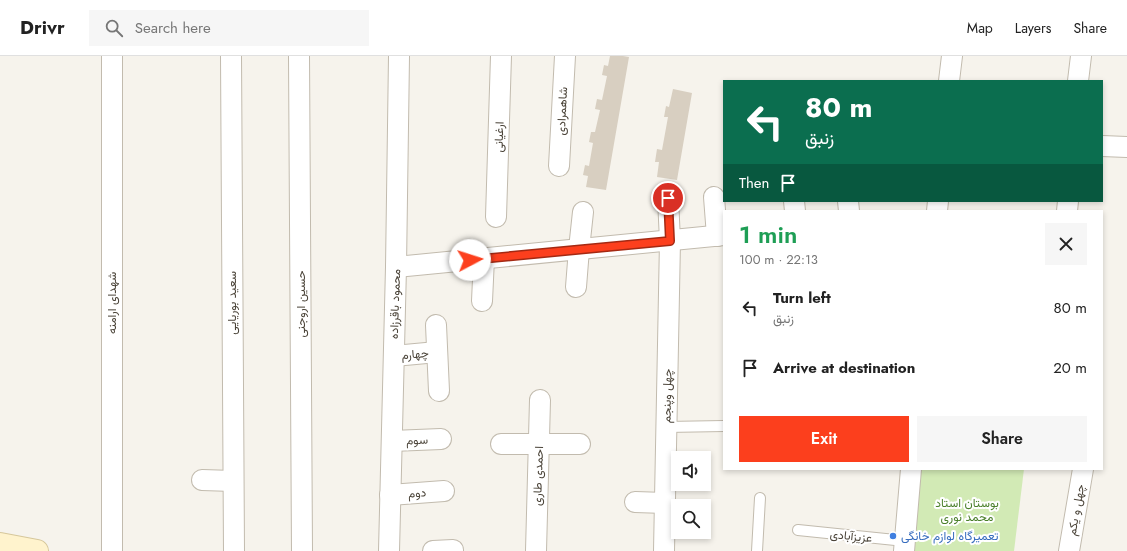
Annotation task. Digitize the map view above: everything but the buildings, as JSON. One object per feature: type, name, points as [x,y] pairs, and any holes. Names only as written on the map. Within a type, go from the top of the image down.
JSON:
[{"type":"main road","points":[[0,544],[37,551]]},
{"type":"street","name":"شهدای ارامنه","points":[[112,56],[112,551]]},
{"type":"street","name":"سعید بوریایی","points":[[230,56],[234,551]]},
{"type":"street","name":"حسین اروجنی","points":[[299,56],[302,551]]},
{"type":"street","name":"محمود باقرزاده","points":[[389,551],[396,267],[399,56]]},
{"type":"street","name":"ارغیانی","points":[[496,217],[501,56]]},
{"type":"street","name":"شاهمرادی","points":[[559,166],[565,56]]},
{"type":"street","points":[[949,80],[952,56]]},
{"type":"street","points":[[1078,80],[1081,56]]},
{"type":"street","points":[[1103,146],[1127,147]]},
{"type":"street","points":[[396,267],[720,236],[714,197]]},
{"type":"street","name":"چهل وپنجم","points":[[664,551],[670,241],[668,198]]},
{"type":"street","points":[[576,287],[583,212]]},
{"type":"street","points":[[482,301],[484,258]]},
{"type":"street","points":[[436,325],[439,391]]},
{"type":"street","name":"چهارم","points":[[394,356],[437,352]]},
{"type":"street","name":"احمدی طاری","points":[[536,551],[540,400]]},
{"type":"street","name":"سوم","points":[[392,441],[441,439]]},
{"type":"street","points":[[501,444],[580,444]]},
{"type":"street","points":[[904,546],[911,470]]},
{"type":"street","name":"چهل و یکم","points":[[1069,551],[1083,470]]},
{"type":"street","points":[[202,480],[233,481]]},
{"type":"street","name":"دوم","points":[[390,495],[444,490]]},
{"type":"street","points":[[635,502],[665,503]]},
{"type":"lane","points":[[666,427],[723,426]]},
{"type":"lane","points":[[757,551],[760,498]]},
{"type":"lane","name":"عزیزآبادی","points":[[798,530],[904,546]]},
{"type":"green space","name":"بوستان استاد محمد نوری","points":[[918,470],[1024,470],[1014,551],[911,551]]},
{"type":"place","name":"تعمیرگاه لوازم خانگی","points":[[893,536]]},
{"type":"route","points":[[470,260],[670,241],[668,198]]}]
